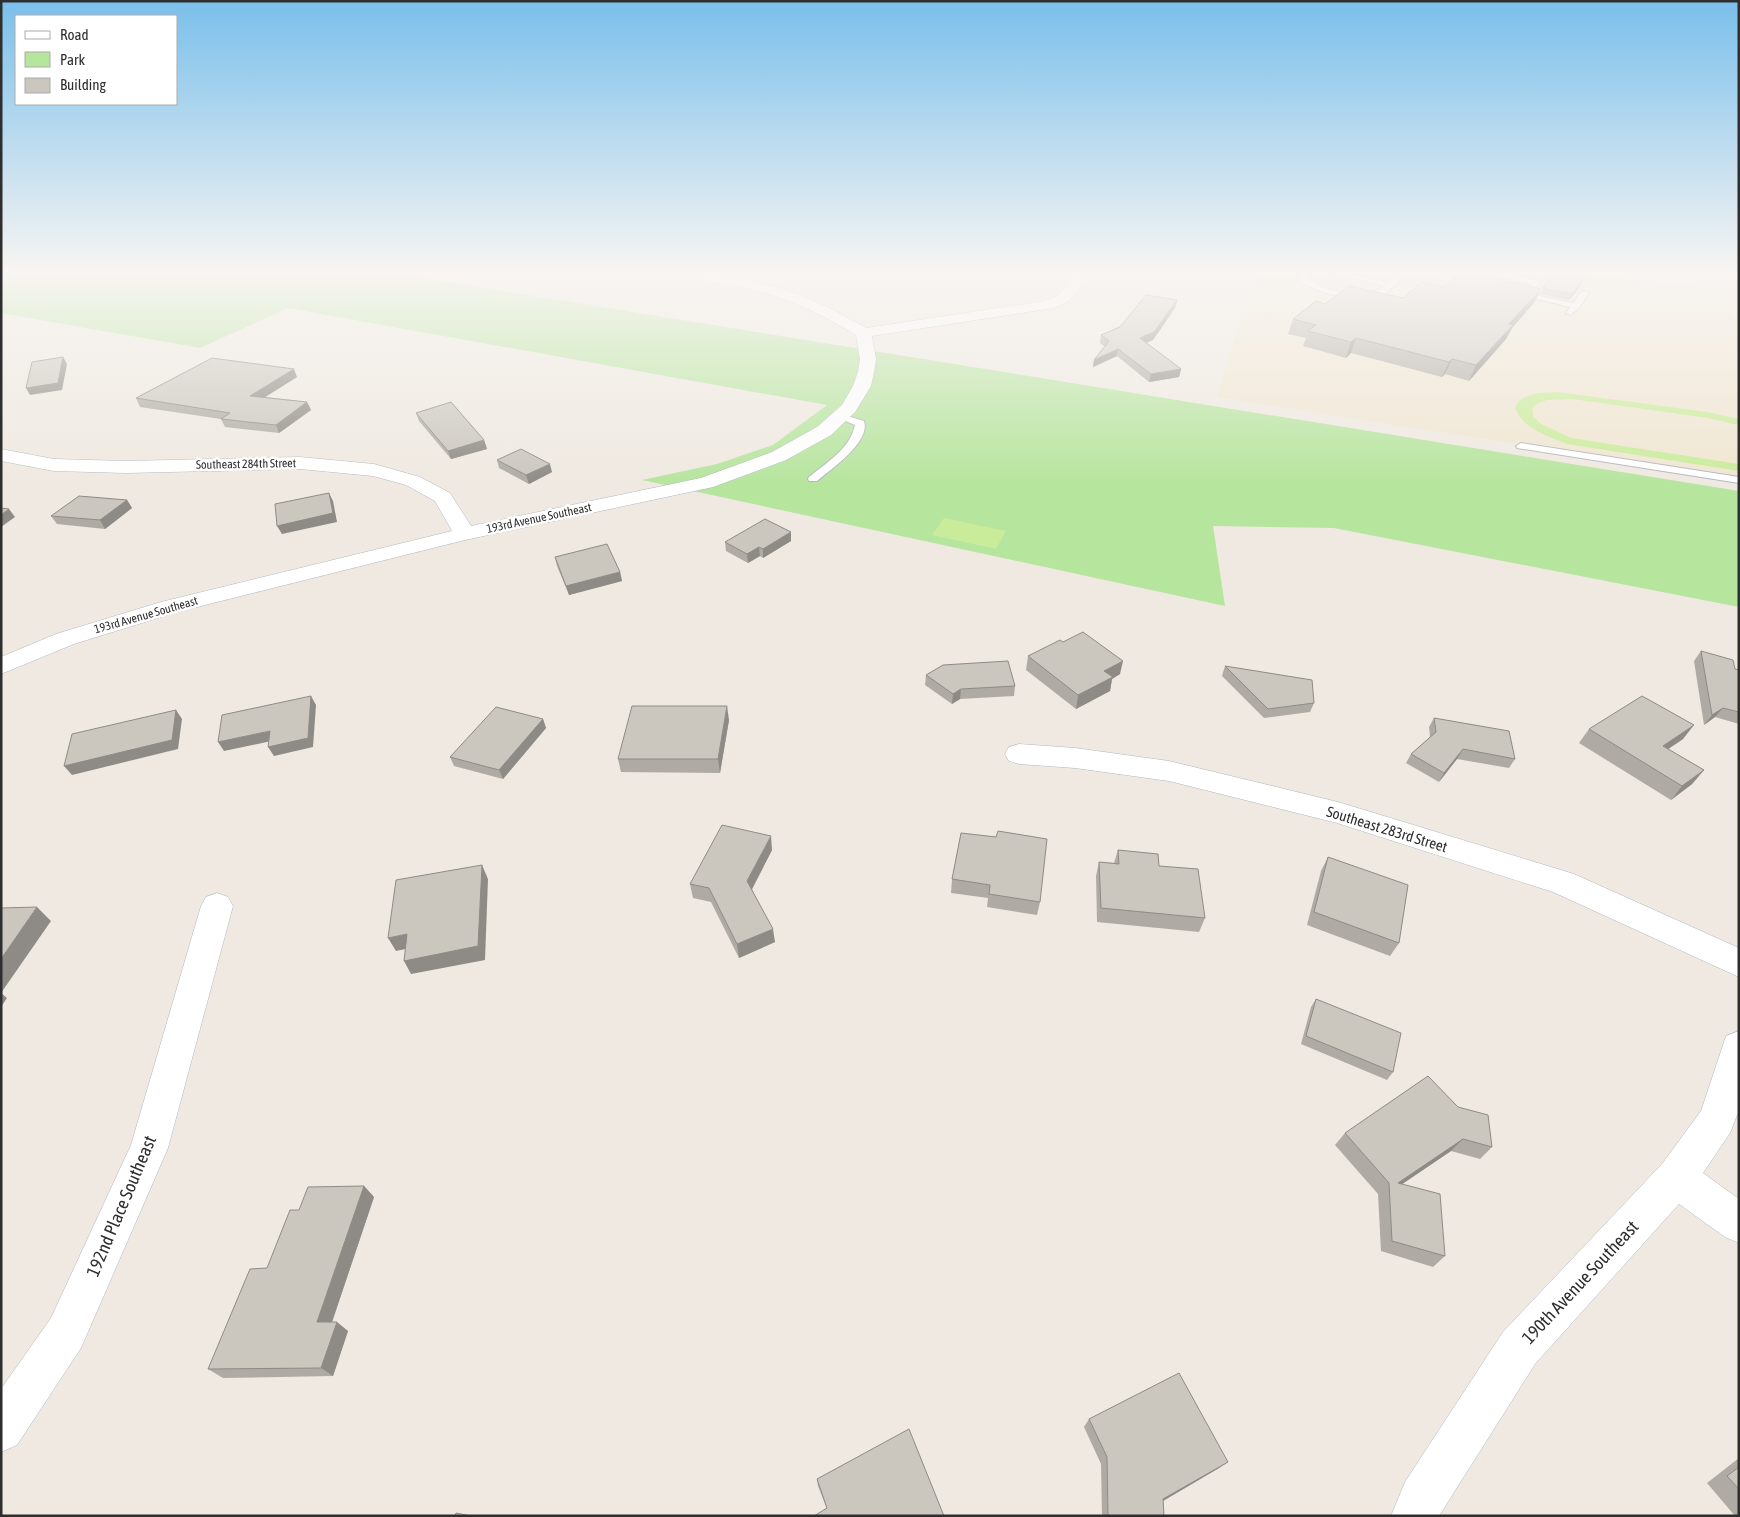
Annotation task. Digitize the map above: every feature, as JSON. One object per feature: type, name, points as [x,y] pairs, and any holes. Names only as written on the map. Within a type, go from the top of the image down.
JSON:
[{"type":"street","name":"193rd Avenue Southeast","points":[[1,666],[65,639],[169,607],[465,534],[706,483],[778,456],[824,430],[841,417],[862,386],[868,359],[865,344]]},
{"type":"street","name":"Southeast 284th Street","points":[[1,455],[63,466],[126,468],[300,463],[374,470],[413,481],[443,497],[465,534]]},
{"type":"street","name":"Southeast 283rd Street","points":[[1019,754],[1075,758],[1169,771],[1338,812],[1563,883],[1739,963]]},
{"type":"street","name":"192nd Place Southeast","points":[[1,1429],[66,1333],[149,1148],[217,906]]},
{"type":"street","name":"190th Avenue Southeast","points":[[1415,1516],[1422,1500],[1519,1348],[1676,1178],[1717,1120],[1739,1047]]},
{"type":"street","points":[[1676,1178],[1739,1223]]},
{"type":"lane","points":[[813,479],[851,444],[859,429],[860,423],[841,417]]},
{"type":"lane","points":[[1521,446],[1739,480]]},
{"type":"shaded area","points":[[1233,344],[1739,344],[1739,479],[1217,397]]},
{"type":"green space","points":[[176,344],[209,344],[200,348]]},
{"type":"green space","points":[[487,344],[829,344],[1739,491],[1739,607],[1334,528],[1213,526],[1225,606],[642,480],[717,464],[773,445],[827,405]]},
{"type":"green space","points":[[1557,392],[1707,412],[1739,419],[1739,425],[1708,418],[1572,399],[1547,400],[1537,404],[1532,409],[1533,416],[1541,424],[1571,438],[1739,464],[1739,471],[1567,444],[1530,427],[1515,408],[1527,396]]},
{"type":"green space","points":[[944,518],[1006,531],[996,549],[932,535]]},
{"type":"building","points":[[1107,344],[1148,344],[1181,369],[1151,374],[1118,349],[1094,360]]},
{"type":"building","points":[[1378,344],[1496,344],[1476,365],[1452,359],[1449,362]]},
{"type":"building","points":[[63,357],[58,383],[26,388],[32,362]]},
{"type":"building","points":[[212,358],[294,369],[250,396],[307,402],[276,425],[221,419],[230,413],[136,398]]},
{"type":"building","points":[[451,402],[484,440],[448,451],[416,413]]},
{"type":"building","points":[[521,449],[550,464],[526,475],[497,460]]},
{"type":"building","points":[[329,493],[333,513],[277,526],[275,504]]},
{"type":"building","points":[[79,496],[127,500],[100,520],[51,516]]},
{"type":"building","points":[[1,508],[9,509],[1,515]]},
{"type":"building","points":[[765,519],[791,532],[763,549],[759,547],[747,554],[725,542]]},
{"type":"building","points":[[607,544],[620,572],[566,586],[555,557]]},
{"type":"building","points":[[1083,632],[1123,661],[1104,671],[1113,677],[1078,695],[1028,656],[1060,640],[1063,642]]},
{"type":"building","points":[[1701,651],[1733,660],[1735,669],[1739,670],[1739,712],[1723,708],[1712,715]]},
{"type":"building","points":[[1008,661],[1015,686],[961,689],[953,694],[926,675],[943,665]]},
{"type":"building","points":[[1225,666],[1312,680],[1314,703],[1268,709]]},
{"type":"building","points":[[311,696],[308,738],[268,747],[270,731],[218,742],[222,715]]},
{"type":"building","points":[[1642,696],[1694,725],[1663,746],[1704,770],[1682,786],[1589,729]]},
{"type":"building","points":[[632,706],[727,706],[718,759],[618,759]]},
{"type":"building","points":[[496,707],[543,719],[499,770],[450,757]]},
{"type":"building","points":[[176,710],[172,740],[64,766],[72,734]]},
{"type":"building","points":[[1434,718],[1509,731],[1515,759],[1463,749],[1444,773],[1411,754],[1436,732]]},
{"type":"building","points":[[722,825],[771,836],[747,881],[773,929],[737,944],[709,888],[690,884]]},
{"type":"building","points":[[998,831],[1047,839],[1040,902],[989,894],[990,885],[952,879],[961,833],[996,837]]},
{"type":"building","points":[[1118,850],[1158,854],[1159,866],[1198,869],[1205,918],[1101,908],[1099,862],[1119,864]]},
{"type":"building","points":[[1328,857],[1408,885],[1399,943],[1314,912]]},
{"type":"building","points":[[482,865],[478,946],[404,961],[407,934],[388,938],[396,880]]},
{"type":"building","points":[[37,907],[1,959],[1,908]]},
{"type":"building","points":[[1316,999],[1401,1033],[1393,1072],[1306,1036]]},
{"type":"building","points":[[1428,1076],[1458,1107],[1488,1115],[1492,1147],[1463,1139],[1398,1183],[1440,1194],[1445,1256],[1392,1241],[1389,1183],[1345,1133]]},
{"type":"building","points":[[364,1186],[317,1322],[337,1322],[321,1368],[208,1369],[250,1269],[267,1268],[290,1210],[299,1210],[308,1187]]},
{"type":"building","points":[[1179,1373],[1228,1462],[1163,1499],[1164,1516],[1108,1516],[1107,1457],[1089,1419]]},
{"type":"building","points":[[909,1429],[944,1516],[814,1516],[827,1508],[817,1479]]},
{"type":"building","points":[[1739,1467],[1739,1489],[1727,1476]]},
{"type":"building","points":[[456,1513],[471,1516],[455,1516]]}]
